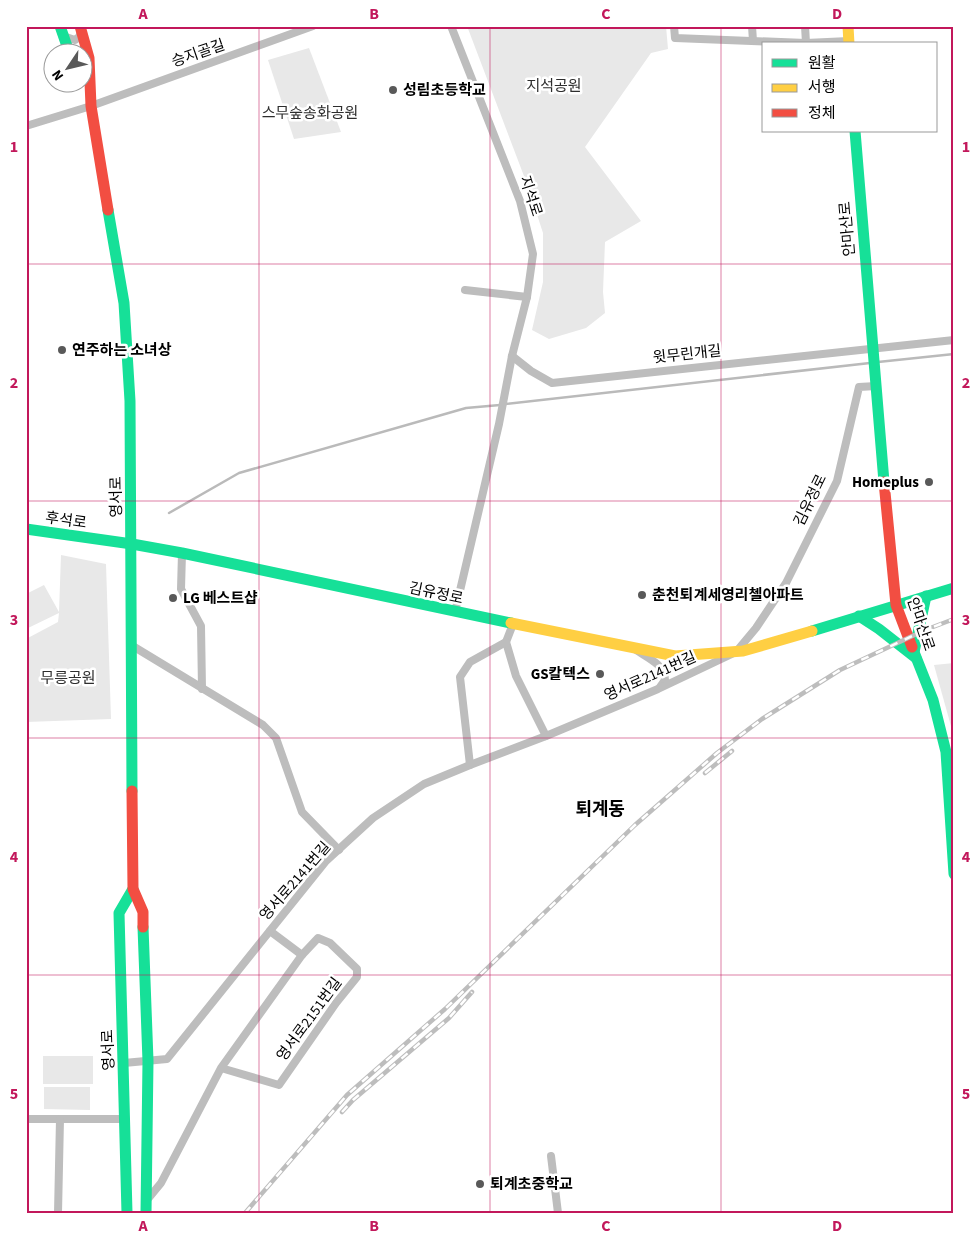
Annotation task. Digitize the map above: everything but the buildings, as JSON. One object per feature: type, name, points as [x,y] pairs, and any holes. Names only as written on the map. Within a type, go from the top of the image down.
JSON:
[{"type":"street","name":"승지골길","points":[[26,126],[92,106],[313,26]]},
{"type":"street","name":"지석로","points":[[451,26],[520,201],[533,254],[527,296],[455,612]]},
{"type":"street","points":[[674,26],[675,38],[780,42]]},
{"type":"street","points":[[752,26],[753,41]]},
{"type":"street","points":[[804,26],[806,42]]},
{"type":"street","points":[[848,26],[849,42]]},
{"type":"street","name":"영서로","points":[[81,29],[89,58],[92,106],[124,302],[130,401],[133,889],[142,912],[148,1061],[146,1213]]},
{"type":"street","points":[[62,31],[75,40],[79,37],[81,29]]},
{"type":"street","name":"영서로","points":[[86,92],[92,106]]},
{"type":"street","name":"안마산로","points":[[855,132],[875,383],[896,605],[933,700],[946,752],[954,874]]},
{"type":"street","points":[[465,290],[527,296]]},
{"type":"street","name":"윗무린개길","points":[[512,356],[531,371],[552,382],[873,351],[954,340]]},
{"type":"street","name":"김유정로","points":[[736,652],[756,628],[786,583],[837,481],[859,387],[875,383]]},
{"type":"street","name":"후석로","points":[[26,529],[132,544]]},
{"type":"street","name":"김유정로","points":[[132,544],[675,656],[736,652],[954,588]]},
{"type":"street","points":[[182,553],[181,589],[201,626],[202,689]]},
{"type":"street","points":[[859,616],[916,655],[926,596]]},
{"type":"street","points":[[513,624],[506,642],[516,676],[546,736]]},
{"type":"street","points":[[470,765],[460,677],[470,662],[506,642]]},
{"type":"street","points":[[131,645],[263,725],[276,738],[302,812],[339,850]]},
{"type":"street","points":[[634,649],[659,666],[665,673],[665,680],[658,689]]},
{"type":"street","name":"영서로2141번길","points":[[124,1063],[167,1059],[326,861],[373,818],[424,784],[658,689],[736,652]]},
{"type":"street","name":"영서로","points":[[126,1213],[119,913],[133,889]]},
{"type":"street","points":[[270,930],[302,955]]},
{"type":"street","name":"영서로2151번길","points":[[147,1200],[161,1183],[220,1068],[302,955],[318,938],[330,943],[356,969],[357,977],[336,1002],[279,1085],[220,1068]]},
{"type":"street","points":[[26,1119],[125,1119]]},
{"type":"street","points":[[58,1213],[60,1119]]},
{"type":"street","points":[[551,1156],[558,1213]]},
{"type":"green space","name":"지석공원","points":[[467,26],[666,26],[668,49],[651,53],[585,147],[641,221],[605,242],[603,292],[605,313],[586,328],[549,339],[532,330],[543,282],[543,233],[527,184]]},
{"type":"green space","name":"스무숲송화공원","points":[[309,48],[341,132],[294,139],[268,60]]},
{"type":"green space","name":"무릉공원","points":[[61,555],[106,564],[111,719],[26,722],[26,639],[58,622],[59,613],[26,629],[26,594],[44,585],[59,612]]},
{"type":"green space","points":[[954,663],[954,737],[934,665]]},
{"type":"green space","points":[[43,1056],[93,1056],[93,1084],[43,1084]]},
{"type":"green space","points":[[44,1087],[90,1087],[90,1110],[44,1109]]},
{"type":"waterway","points":[[878,362],[954,354]]},
{"type":"waterway","points":[[505,404],[870,363]]},
{"type":"waterway","points":[[169,513],[239,473],[466,408],[500,405]]},
{"type":"railway","points":[[245,1213],[347,1095],[445,1009],[635,825],[717,753],[762,719],[840,670],[925,630],[954,619]]},
{"type":"railway","points":[[705,773],[732,751]]},
{"type":"railway","points":[[342,1112],[353,1100],[449,1018],[472,992]]},
{"type":"traffic: fast","points":[[60,26],[66,42]]},
{"type":"traffic: fast","points":[[855,132],[884,482]]},
{"type":"traffic: fast","points":[[108,210],[124,303],[130,401],[132,791]]},
{"type":"traffic: fast","points":[[26,529],[182,553],[511,623]]},
{"type":"traffic: fast","points":[[812,631],[954,588]]},
{"type":"traffic: fast","points":[[914,652],[926,596]]},
{"type":"traffic: fast","points":[[859,616],[916,658]]},
{"type":"traffic: fast","points":[[912,647],[933,700],[946,752],[954,874]]},
{"type":"traffic: fast","points":[[127,1213],[119,913],[133,889]]},
{"type":"traffic: fast","points":[[143,927],[148,1061],[146,1213]]},
{"type":"traffic: slow","points":[[848,26],[849,42]]},
{"type":"traffic: slow","points":[[511,623],[675,656],[743,651],[812,631]]},
{"type":"traffic: jam","points":[[80,26],[89,58],[91,106],[108,210]]},
{"type":"traffic: jam","points":[[884,482],[896,605],[912,647]]},
{"type":"traffic: jam","points":[[132,791],[133,889],[143,912],[143,927]]},
{"type":"place","name":"성림초등학교","points":[[393,90]]},
{"type":"place","name":"연주하는 소녀상","points":[[62,350]]},
{"type":"place","name":"Homeplus","points":[[929,482]]},
{"type":"place","name":"춘천퇴계세영리첼아파트","points":[[642,595]]},
{"type":"place","name":"LG 베스트샵","points":[[173,598]]},
{"type":"place","name":"GS칼텍스","points":[[600,674]]},
{"type":"place","name":"퇴계초중학교","points":[[480,1184]]},
{"type":"district","name":"퇴계동","points":[[600,809]]}]
